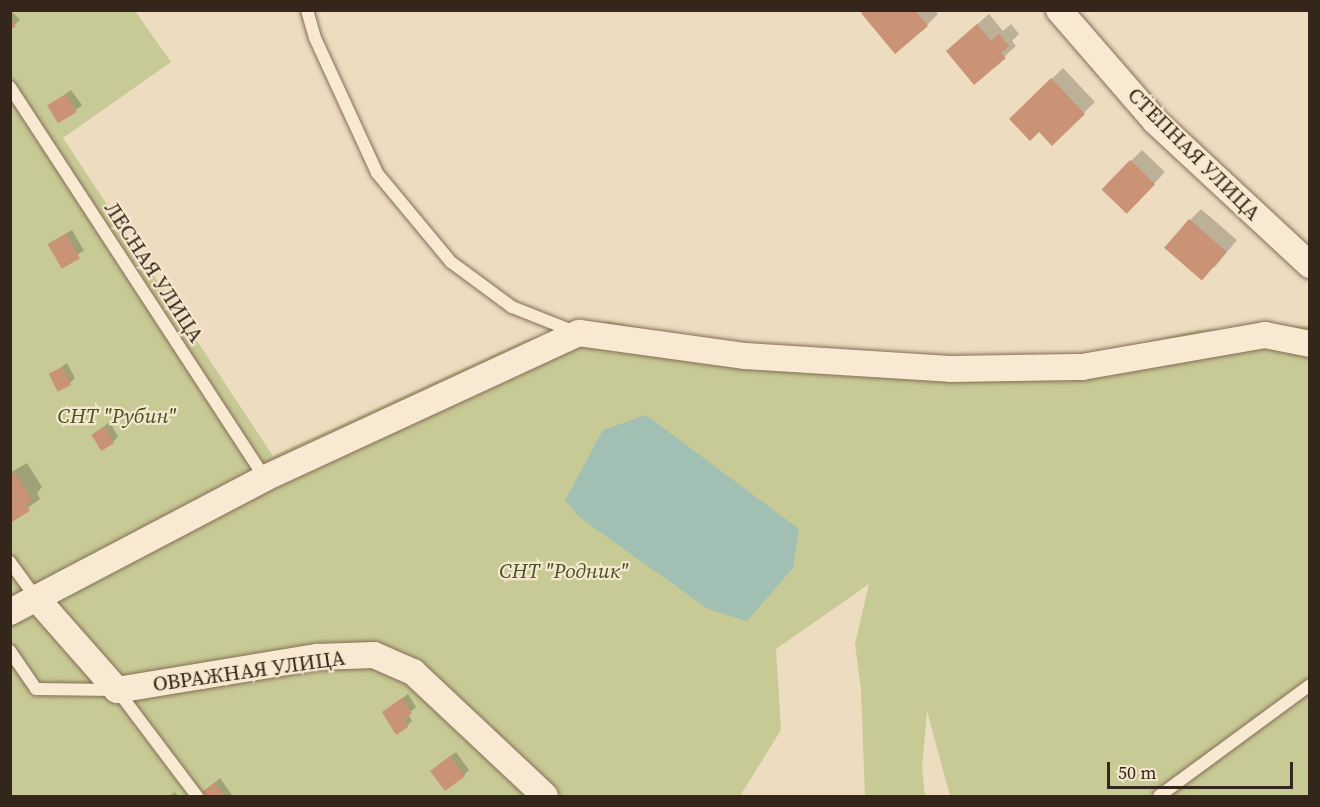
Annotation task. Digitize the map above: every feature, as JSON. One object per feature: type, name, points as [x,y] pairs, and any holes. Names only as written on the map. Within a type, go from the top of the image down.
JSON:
[{"type":"street","name":"СТЕПНАЯ УЛИЦА","points":[[1059,10],[1155,121],[1310,265]]},
{"type":"street","points":[[10,612],[265,478],[579,333],[745,356],[950,369],[1082,367],[1265,334],[1310,344]]},
{"type":"street","points":[[37,599],[117,690]]},
{"type":"street","name":"ОВРАЖНАЯ УЛИЦА","points":[[117,690],[317,657],[374,655],[413,672],[545,796]]},
{"type":"lane","points":[[307,10],[315,38],[377,173],[444,254],[512,307],[579,333]]},
{"type":"lane","name":"ЛЕСНАЯ УЛИЦА","points":[[10,87],[265,478]]},
{"type":"lane","points":[[10,562],[37,599]]},
{"type":"lane","points":[[10,651],[36,689],[117,690],[197,796]]},
{"type":"lane","points":[[1159,796],[1310,685]]},
{"type":"green space","name":"СНТ \"Родник\"","points":[[10,11],[135,11],[171,62],[63,138],[273,456],[526,340],[608,321],[745,349],[989,364],[1105,351],[1198,330],[1309,326],[1309,796],[950,796],[927,711],[922,768],[925,796],[865,796],[861,690],[855,644],[869,584],[776,649],[781,730],[740,796],[11,796]]},
{"type":"shaded area","points":[[646,415],[799,529],[793,568],[747,621],[708,609],[579,517],[565,500],[603,430]]},
{"type":"building","points":[[864,10],[915,10],[928,26],[895,54],[861,13]]},
{"type":"building","points":[[10,17],[16,26],[10,30]]},
{"type":"building","points":[[977,24],[991,41],[999,34],[1009,46],[1001,53],[1006,58],[974,85],[946,51]]},
{"type":"building","points":[[1051,78],[1085,114],[1052,146],[1039,132],[1030,141],[1009,119]]},
{"type":"building","points":[[66,94],[77,112],[58,123],[47,105]]},
{"type":"building","points":[[1130,160],[1155,184],[1127,214],[1102,189]]},
{"type":"building","points":[[1189,219],[1227,252],[1202,280],[1164,248]]},
{"type":"building","points":[[66,234],[80,258],[62,269],[48,244]]},
{"type":"building","points":[[62,367],[71,385],[58,392],[49,374]]},
{"type":"building","points":[[104,427],[114,443],[101,451],[91,435]]},
{"type":"building","points":[[15,473],[32,500],[26,504],[30,511],[10,523],[10,476]]},
{"type":"building","points":[[402,698],[412,714],[403,719],[408,727],[396,735],[382,712]]},
{"type":"building","points":[[450,756],[465,776],[445,791],[430,771]]},
{"type":"building","points":[[214,783],[225,796],[206,796],[202,792]]},
{"type":"park label","name":"СНТ \"Рубин\"","points":[[117,416]]}]
